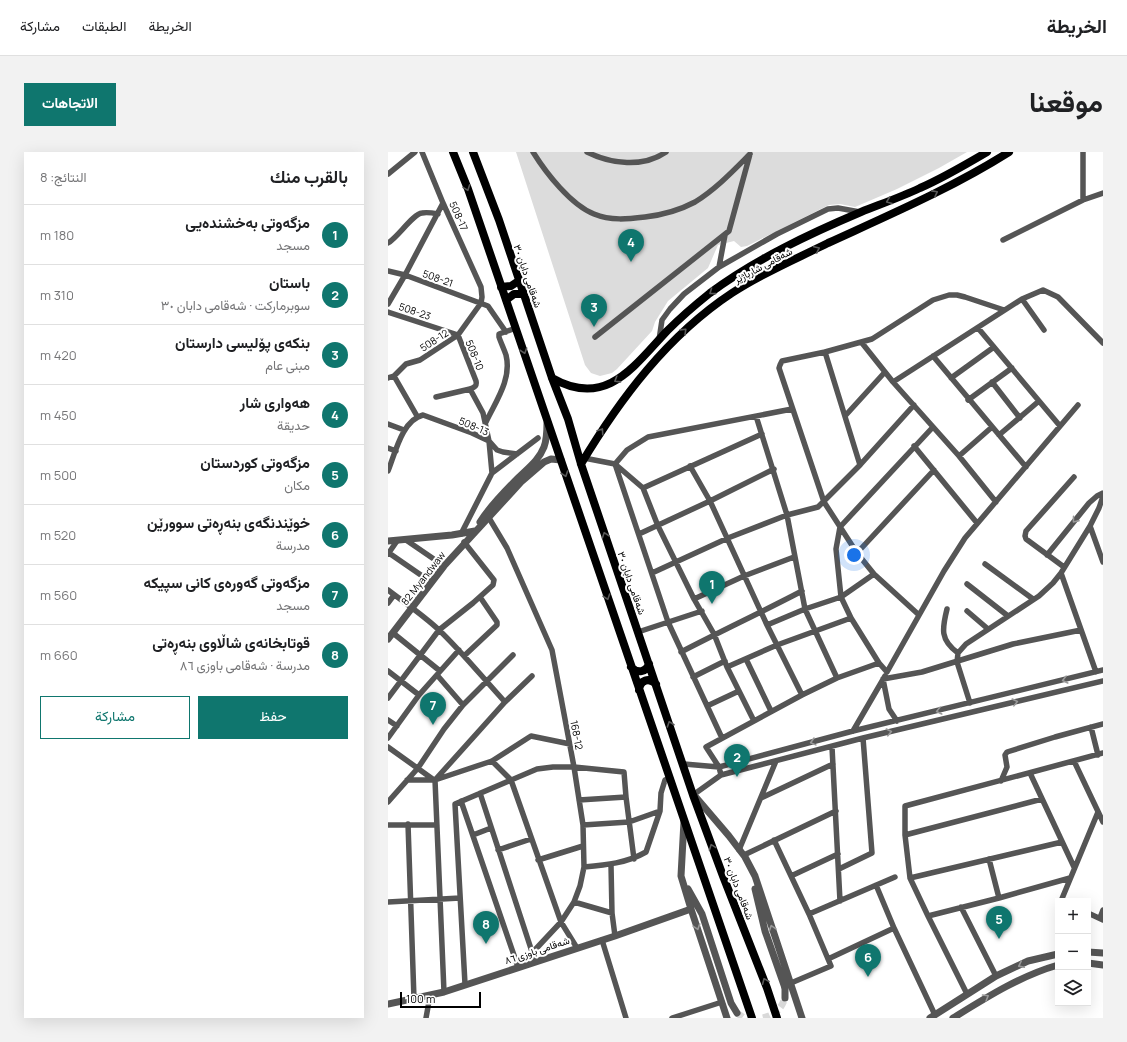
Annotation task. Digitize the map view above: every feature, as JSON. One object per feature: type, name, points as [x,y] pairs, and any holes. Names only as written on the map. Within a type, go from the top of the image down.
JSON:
[{"type":"main road","points":[[453,152],[468,190],[516,328],[752,1018]]},
{"type":"main road","name":"شەقامی دابان ٣٠","points":[[473,152],[520,280],[552,378],[568,419],[638,632],[684,764],[693,795],[767,988],[777,1018]]},
{"type":"main road","name":"شەقامی شارباژێر","points":[[552,378],[574,388],[590,389],[604,387],[625,375],[696,304],[742,272],[790,245],[860,212],[920,188],[987,152]]},
{"type":"main road","name":"شەقامی شارباژێر","points":[[582,461],[608,422],[644,374],[682,333],[718,303],[753,280],[968,176],[1009,152]]},
{"type":"main road","points":[[962,166],[968,176]]},
{"type":"main road","points":[[501,287],[511,286],[520,280]]},
{"type":"main road","points":[[506,300],[514,294],[524,294]]},
{"type":"main road","points":[[631,667],[635,671],[640,672],[647,668],[649,664]]},
{"type":"main road","points":[[639,690],[640,685],[645,680],[650,680],[656,684]]},
{"type":"street","points":[[388,174],[416,152]]},
{"type":"street","name":"508-17","points":[[422,152],[481,287],[481,303]]},
{"type":"street","points":[[533,152],[558,184],[583,207],[594,214],[607,218],[622,219],[650,217],[682,208],[694,202],[718,184],[750,153]]},
{"type":"street","points":[[587,152],[612,161],[633,163],[650,160],[666,152]]},
{"type":"street","points":[[1083,152],[1083,200]]},
{"type":"street","points":[[595,337],[682,267],[725,235],[731,227],[750,153]]},
{"type":"street","points":[[1003,240],[1083,200],[1103,193]]},
{"type":"street","points":[[388,304],[443,203]]},
{"type":"street","points":[[659,340],[662,320],[670,309],[684,294],[719,267],[777,234],[828,209],[838,208],[860,212]]},
{"type":"street","points":[[388,243],[396,237],[416,215],[422,213],[438,214]]},
{"type":"street","points":[[719,267],[725,235]]},
{"type":"street","name":"508-21","points":[[388,271],[405,275],[481,303]]},
{"type":"street","points":[[894,382],[1004,310],[1022,299],[1043,290],[1058,297],[1103,343]]},
{"type":"street","points":[[919,615],[874,574],[857,553],[824,502],[792,409],[779,368],[780,364],[782,361],[862,343],[872,339],[933,300],[949,295],[965,296],[1004,310]]},
{"type":"street","points":[[1022,299],[1044,330]]},
{"type":"street","points":[[481,303],[488,306],[506,332]]},
{"type":"street","name":"508-12","points":[[391,377],[406,364],[420,360],[458,335],[481,303]]},
{"type":"street","name":"508-23","points":[[388,312],[458,335]]},
{"type":"street","points":[[486,422],[503,387],[507,374],[506,356],[499,334],[516,328]]},
{"type":"street","points":[[978,328],[1060,426]]},
{"type":"street","name":"508-10","points":[[458,335],[476,381],[475,387],[470,389]]},
{"type":"street","points":[[862,343],[885,372],[959,456],[996,502]]},
{"type":"street","points":[[951,378],[994,347]]},
{"type":"street","points":[[825,352],[860,465]]},
{"type":"street","points":[[934,356],[968,400],[1026,467]]},
{"type":"street","points":[[968,400],[1012,368]]},
{"type":"street","points":[[845,416],[885,372]]},
{"type":"street","points":[[388,471],[390,460],[396,451],[404,430],[420,416],[391,377]]},
{"type":"street","points":[[992,382],[1020,418]]},
{"type":"street","points":[[436,397],[470,389],[479,402],[486,422],[492,473]]},
{"type":"street","points":[[999,435],[1039,401]]},
{"type":"street","points":[[652,573],[728,538],[787,515],[818,507],[860,465],[914,405]]},
{"type":"street","points":[[852,731],[948,564],[965,538],[1078,405]]},
{"type":"street","points":[[615,464],[627,450],[648,436],[792,409]]},
{"type":"street","name":"508-13","points":[[420,416],[472,432],[489,441],[497,450],[517,454]]},
{"type":"street","points":[[756,416],[774,469],[787,515],[794,557],[802,591],[804,609],[837,678]]},
{"type":"street","points":[[476,530],[487,512],[541,454],[547,436],[547,418]]},
{"type":"street","points":[[388,424],[404,430]]},
{"type":"street","points":[[887,672],[879,663],[851,618],[841,597],[836,549],[840,527],[933,427]]},
{"type":"street","points":[[959,456],[992,427]]},
{"type":"street","points":[[642,488],[762,434]]},
{"type":"street","points":[[460,534],[492,473],[538,438]]},
{"type":"street","points":[[914,446],[977,524]]},
{"type":"street","points":[[388,448],[396,451]]},
{"type":"street","points":[[388,541],[460,534],[476,530],[540,464],[551,459],[561,460]]},
{"type":"street","points":[[582,461],[615,464],[642,488],[675,563],[714,634],[727,667],[754,721]]},
{"type":"street","points":[[615,464],[668,622],[722,738]]},
{"type":"street","points":[[690,466],[710,501],[761,613],[802,695]]},
{"type":"street","points":[[639,534],[774,469]]},
{"type":"street","points":[[857,553],[934,470]]},
{"type":"street","points":[[1064,567],[1026,539],[1025,533],[1074,477]]},
{"type":"street","points":[[1047,555],[1094,498],[1103,493]]},
{"type":"street","points":[[970,703],[957,662],[958,653],[966,644],[1048,588],[1061,573],[1090,526],[1101,504],[1103,496]]},
{"type":"street","points":[[1094,498],[1101,504]]},
{"type":"street","name":"168-12","points":[[489,518],[507,548],[552,650],[580,800],[583,825],[584,867],[580,886],[574,902],[561,922],[532,953]]},
{"type":"street","points":[[1090,526],[1103,562]]},
{"type":"street","name":"82 Myandwaw","points":[[388,640],[431,582],[464,542],[476,530]]},
{"type":"street","points":[[406,540],[444,566]]},
{"type":"street","points":[[397,541],[389,554],[431,582]]},
{"type":"street","points":[[388,698],[438,630],[493,585],[494,580],[464,542]]},
{"type":"street","points":[[694,599],[744,576],[794,557]]},
{"type":"street","points":[[985,564],[1034,599]]},
{"type":"street","points":[[1061,573],[1096,672]]},
{"type":"street","points":[[767,625],[804,609],[841,597],[874,574]]},
{"type":"street","points":[[967,584],[1008,616]]},
{"type":"street","points":[[388,590],[412,607],[459,650],[505,702]]},
{"type":"street","points":[[681,652],[714,634],[761,613],[802,591]]},
{"type":"street","points":[[388,603],[394,595]]},
{"type":"street","points":[[464,656],[497,625],[497,622],[480,597]]},
{"type":"street","points":[[947,609],[943,626],[945,638],[949,647],[958,653]]},
{"type":"street","points":[[638,632],[702,611]]},
{"type":"street","points":[[967,611],[988,629]]},
{"type":"street","points":[[727,667],[777,645],[851,618]]},
{"type":"street","points":[[883,679],[922,672],[1013,644],[1081,630]]},
{"type":"street","points":[[393,633],[439,673],[463,705]]},
{"type":"street","points":[[388,738],[419,695],[459,650]]},
{"type":"street","points":[[388,802],[418,768],[444,729],[463,705],[512,655]]},
{"type":"street","points":[[746,659],[772,711]]},
{"type":"street","points":[[693,677],[725,661]]},
{"type":"street","points":[[721,775],[719,767],[706,747],[802,695],[837,678],[879,663]]},
{"type":"street","points":[[684,764],[719,767],[852,731],[1103,670]]},
{"type":"street","points":[[388,671],[419,695]]},
{"type":"street","points":[[444,992],[435,780],[505,702],[532,676]]},
{"type":"street","points":[[883,679],[889,709],[897,721]]},
{"type":"street","points":[[802,1018],[755,876],[742,852],[693,795],[721,775],[863,738],[1103,681]]},
{"type":"street","points":[[1041,686],[1044,695]]},
{"type":"street","points":[[707,706],[739,690]]},
{"type":"street","points":[[388,720],[397,726]]},
{"type":"street","points":[[1001,781],[1007,767],[1005,759],[1007,752],[1103,724]]},
{"type":"street","points":[[967,994],[910,878],[905,835],[905,806],[1100,754],[1091,727]]},
{"type":"street","points":[[407,780],[435,780],[492,761],[531,736],[570,744]]},
{"type":"street","points":[[839,869],[872,853],[863,738]]},
{"type":"street","points":[[388,747],[435,780]]},
{"type":"street","points":[[832,747],[840,901]]},
{"type":"street","points":[[492,761],[511,780],[561,922],[577,948]]},
{"type":"street","points":[[742,852],[776,761]]},
{"type":"street","points":[[1074,761],[1103,822]]},
{"type":"street","points":[[761,798],[833,764]]},
{"type":"street","points":[[465,984],[455,804],[537,769],[574,767],[624,772],[634,859]]},
{"type":"street","points":[[1030,773],[1074,867]]},
{"type":"street","points":[[584,867],[611,865],[634,859],[646,852],[660,810],[661,793],[665,780],[669,779]]},
{"type":"street","points":[[480,793],[535,961]]},
{"type":"street","points":[[580,800],[626,797]]},
{"type":"street","points":[[905,835],[1042,799]]},
{"type":"street","points":[[461,801],[518,967]]},
{"type":"street","points":[[583,825],[629,822],[660,810]]},
{"type":"street","points":[[742,852],[774,840],[836,811]]},
{"type":"street","points":[[1062,898],[1098,812]]},
{"type":"street","points":[[684,821],[681,876],[727,1018]]},
{"type":"street","points":[[408,824],[414,999]]},
{"type":"street","points":[[388,825],[437,825]]},
{"type":"street","points":[[473,834],[491,828]]},
{"type":"street","points":[[498,850],[531,839]]},
{"type":"street","points":[[774,840],[809,914],[831,966],[791,984]]},
{"type":"street","points":[[910,878],[1062,842]]},
{"type":"street","points":[[538,860],[583,846]]},
{"type":"street","points":[[791,876],[838,854]]},
{"type":"street","points":[[989,859],[999,898]]},
{"type":"street","points":[[749,864],[765,931],[784,984],[785,998]]},
{"type":"street","points":[[611,865],[612,913],[615,936]]},
{"type":"street","points":[[681,876],[702,914],[731,1004],[737,1013]]},
{"type":"street","points":[[809,914],[895,877]]},
{"type":"street","points":[[928,916],[1070,878]]},
{"type":"street","points":[[876,885],[932,1016],[996,976],[1028,961],[1055,955]]},
{"type":"street","points":[[388,902],[460,898]]},
{"type":"street","points":[[574,902],[612,913]]},
{"type":"street","points":[[961,907],[996,976]]},
{"type":"street","name":"شەقامی باوزی ٨٦","points":[[388,1004],[444,992],[615,936],[691,909]]},
{"type":"street","points":[[1091,914],[1101,919],[1103,910]]},
{"type":"street","points":[[828,958],[894,928]]},
{"type":"street","points":[[602,940],[626,1018]]},
{"type":"street","points":[[1091,952],[1103,953]]},
{"type":"street","points":[[1091,964],[1103,965]]},
{"type":"street","points":[[953,1018],[1012,983],[1043,969],[1055,966]]},
{"type":"street","points":[[426,1018],[430,996]]},
{"type":"street","points":[[672,1018],[722,1002]]},
{"type":"shaded area","points":[[516,152],[967,152],[897,189],[855,207],[840,204],[829,205],[747,246],[741,247],[734,241],[718,245],[708,268],[668,301],[655,322],[652,331],[617,369],[612,373],[600,376],[591,373],[585,365]]},
{"type":"tunnel","points":[[763,1018],[777,1011],[785,998]]},
{"type":"tunnel","points":[[737,1013],[744,1018]]},
{"type":"place","name":"هەواری شار","points":[[631,262]]},
{"type":"place","name":"بنکەی پۆلیسی دارستان","points":[[594,327]]},
{"type":"place","name":"مزگەوتی بەخشندەیی","points":[[712,604]]},
{"type":"place","name":"مزگەوتی گەورەی کانی سپیکە","points":[[433,725]]},
{"type":"place","name":"باستان","points":[[737,777]]},
{"type":"place","name":"مزگەوتی کوردستان","points":[[999,939]]},
{"type":"place","name":"قوتابخانەی شاڵاوی بنەڕەتی","points":[[486,944]]},
{"type":"place","name":"خوێندنگەی بنەڕەتی سوورێن","points":[[868,977]]}]
